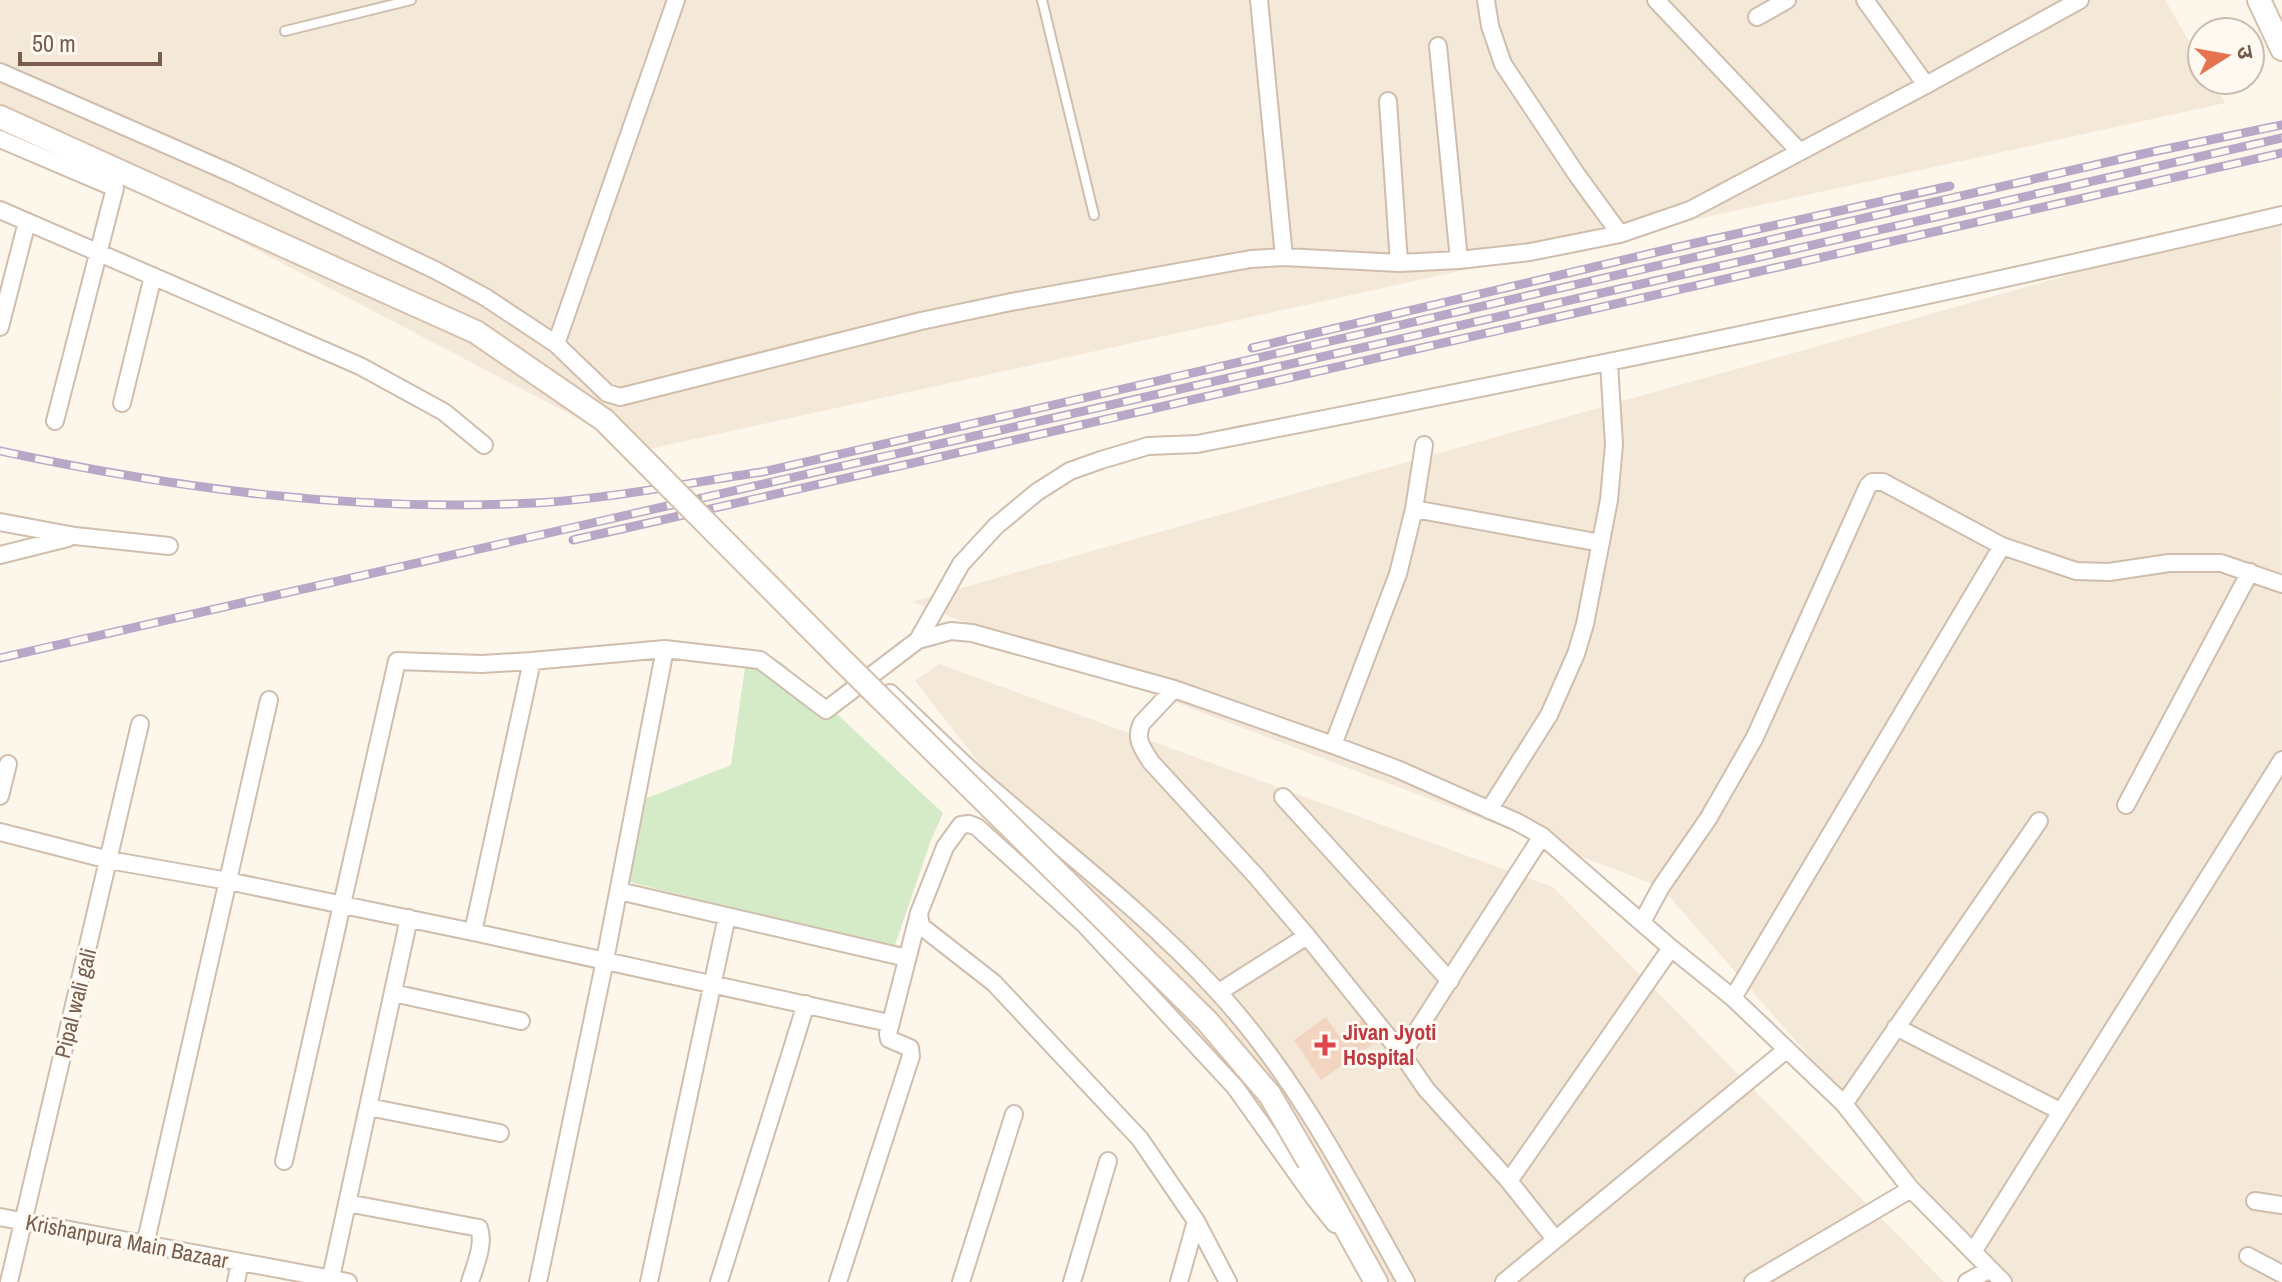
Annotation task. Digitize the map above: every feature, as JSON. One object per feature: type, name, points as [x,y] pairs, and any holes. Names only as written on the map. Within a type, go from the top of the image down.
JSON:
[{"type":"main road","points":[[2259,0],[2282,49]]},
{"type":"main road","points":[[0,117],[476,332],[604,420],[1207,1021],[1270,1095],[1376,1282]]},
{"type":"street","points":[[556,344],[676,0]]},
{"type":"street","points":[[1259,0],[1284,257]]},
{"type":"street","points":[[1486,0],[1490,26],[1503,64],[1620,234]]},
{"type":"street","points":[[1656,0],[1800,152]]},
{"type":"street","points":[[1757,17],[1787,0]]},
{"type":"street","points":[[1865,0],[1926,85]]},
{"type":"street","points":[[0,72],[233,174],[435,270],[485,297],[556,344],[607,393],[620,397],[921,321],[1240,261],[1284,257],[1399,263],[1459,260],[1530,252],[1620,234],[1690,210],[1926,85],[2070,2]]},
{"type":"street","points":[[1438,46],[1459,260]]},
{"type":"street","points":[[1388,101],[1399,263]]},
{"type":"street","points":[[0,139],[115,188],[55,421]]},
{"type":"street","points":[[0,210],[360,366],[444,412],[484,445]]},
{"type":"street","points":[[918,640],[953,576],[971,551],[996,526],[1037,492],[1070,471],[1148,446],[1197,444],[1609,363],[2282,215]]},
{"type":"street","points":[[1,322],[27,222]]},
{"type":"street","points":[[122,403],[153,276]]},
{"type":"street","points":[[1489,810],[1549,715],[1566,680],[1585,624],[1609,500],[1614,445],[1609,363]]},
{"type":"street","points":[[1333,745],[1398,574],[1414,509],[1424,445]]},
{"type":"street","points":[[1642,922],[1661,887],[1708,819],[1755,737],[1872,482],[1883,482],[2002,546],[2067,569],[2086,573],[2169,563],[2221,563],[2282,584]]},
{"type":"street","points":[[1414,509],[1601,543]]},
{"type":"street","points":[[0,522],[75,536],[169,546]]},
{"type":"street","points":[[0,555],[75,536]]},
{"type":"street","points":[[1733,998],[2002,546]]},
{"type":"street","points":[[2126,805],[2250,572]]},
{"type":"street","points":[[284,1161],[397,661],[482,664],[665,649],[760,660],[826,710],[918,640],[951,631],[972,633],[1174,689],[1397,769],[1542,836],[1733,998],[1844,1104],[1911,1189],[2003,1282]]},
{"type":"street","points":[[538,1282],[619,891],[665,649]]},
{"type":"street","points":[[473,932],[532,661]]},
{"type":"street","points":[[872,675],[982,780],[1131,906],[1219,992],[1285,1076],[1406,1282]]},
{"type":"street","points":[[1174,689],[1138,730],[1140,744],[1151,762],[1307,936],[1402,1054],[1426,1089],[1509,1181],[1555,1239]]},
{"type":"street","points":[[145,1245],[269,700]]},
{"type":"street","name":"Pipal wali gali","points":[[9,1282],[140,724]]},
{"type":"street","points":[[1973,1252],[2282,760]]},
{"type":"street","points":[[0,796],[8,764]]},
{"type":"street","points":[[1283,797],[1450,981]]},
{"type":"street","points":[[1844,1104],[2039,821]]},
{"type":"street","points":[[838,1282],[912,1052],[907,1046],[889,1039],[889,1023],[919,913],[945,847],[961,825],[969,824],[977,827],[1084,924],[1235,1087],[1315,1199],[1362,1256]]},
{"type":"street","points":[[0,832],[109,860],[409,918],[889,1023]]},
{"type":"street","points":[[1402,1054],[1542,836]]},
{"type":"street","points":[[619,891],[907,958]]},
{"type":"street","points":[[919,913],[921,926],[994,983],[1140,1139],[1196,1221],[1228,1282]]},
{"type":"street","points":[[649,1282],[727,916]]},
{"type":"street","points":[[330,1280],[409,918]]},
{"type":"street","points":[[1219,992],[1307,936]]},
{"type":"street","points":[[1509,1181],[1671,948]]},
{"type":"street","points":[[393,993],[521,1021]]},
{"type":"street","points":[[719,1282],[806,1004]]},
{"type":"street","points":[[1896,1027],[2060,1111]]},
{"type":"street","points":[[1504,1282],[1786,1050]]},
{"type":"street","points":[[368,1107],[500,1133]]},
{"type":"street","points":[[961,1282],[1014,1114]]},
{"type":"street","points":[[1072,1282],[1108,1161]]},
{"type":"street","points":[[1753,1282],[1911,1189]]},
{"type":"street","points":[[2255,1201],[2282,1205]]},
{"type":"street","points":[[347,1203],[479,1228],[481,1240],[470,1282]]},
{"type":"street","name":"Krishanpura Main Bazaar","points":[[0,1217],[348,1282]]},
{"type":"street","points":[[1179,1282],[1196,1221]]},
{"type":"street","points":[[2248,1256],[2282,1274]]},
{"type":"street","points":[[236,1282],[240,1262]]},
{"type":"street","points":[[1967,1282],[1990,1269]]},
{"type":"lane","points":[[285,31],[411,0]]},
{"type":"lane","points":[[1042,0],[1094,215]]},
{"type":"shaded area","points":[[0,0],[2165,0],[2186,36],[2186,96],[2221,96],[2225,103],[640,451],[0,115]]},
{"type":"shaded area","points":[[2281,215],[2282,1282],[2007,1282],[1661,887],[912,602]]},
{"type":"shaded area","points":[[939,664],[1553,887],[1944,1282],[1386,1282],[915,681]]},
{"type":"green space","points":[[746,661],[781,662],[943,813],[894,948],[625,881],[642,800],[731,765]]},
{"type":"building","points":[[1377,1009],[1392,1031],[1321,1080],[1294,1040],[1326,1017],[1339,1036]]},
{"type":"railway","points":[[0,451],[199,487],[332,501],[466,505],[563,501],[620,494],[762,472],[2147,153],[2282,125]]},
{"type":"railway","points":[[0,658],[2282,138]]},
{"type":"railway","points":[[573,540],[2282,153]]},
{"type":"railway","points":[[1252,348],[1950,186]]},
{"type":"place","name":"Jivan Jyoti Hospital","points":[[1325,1045]]}]
